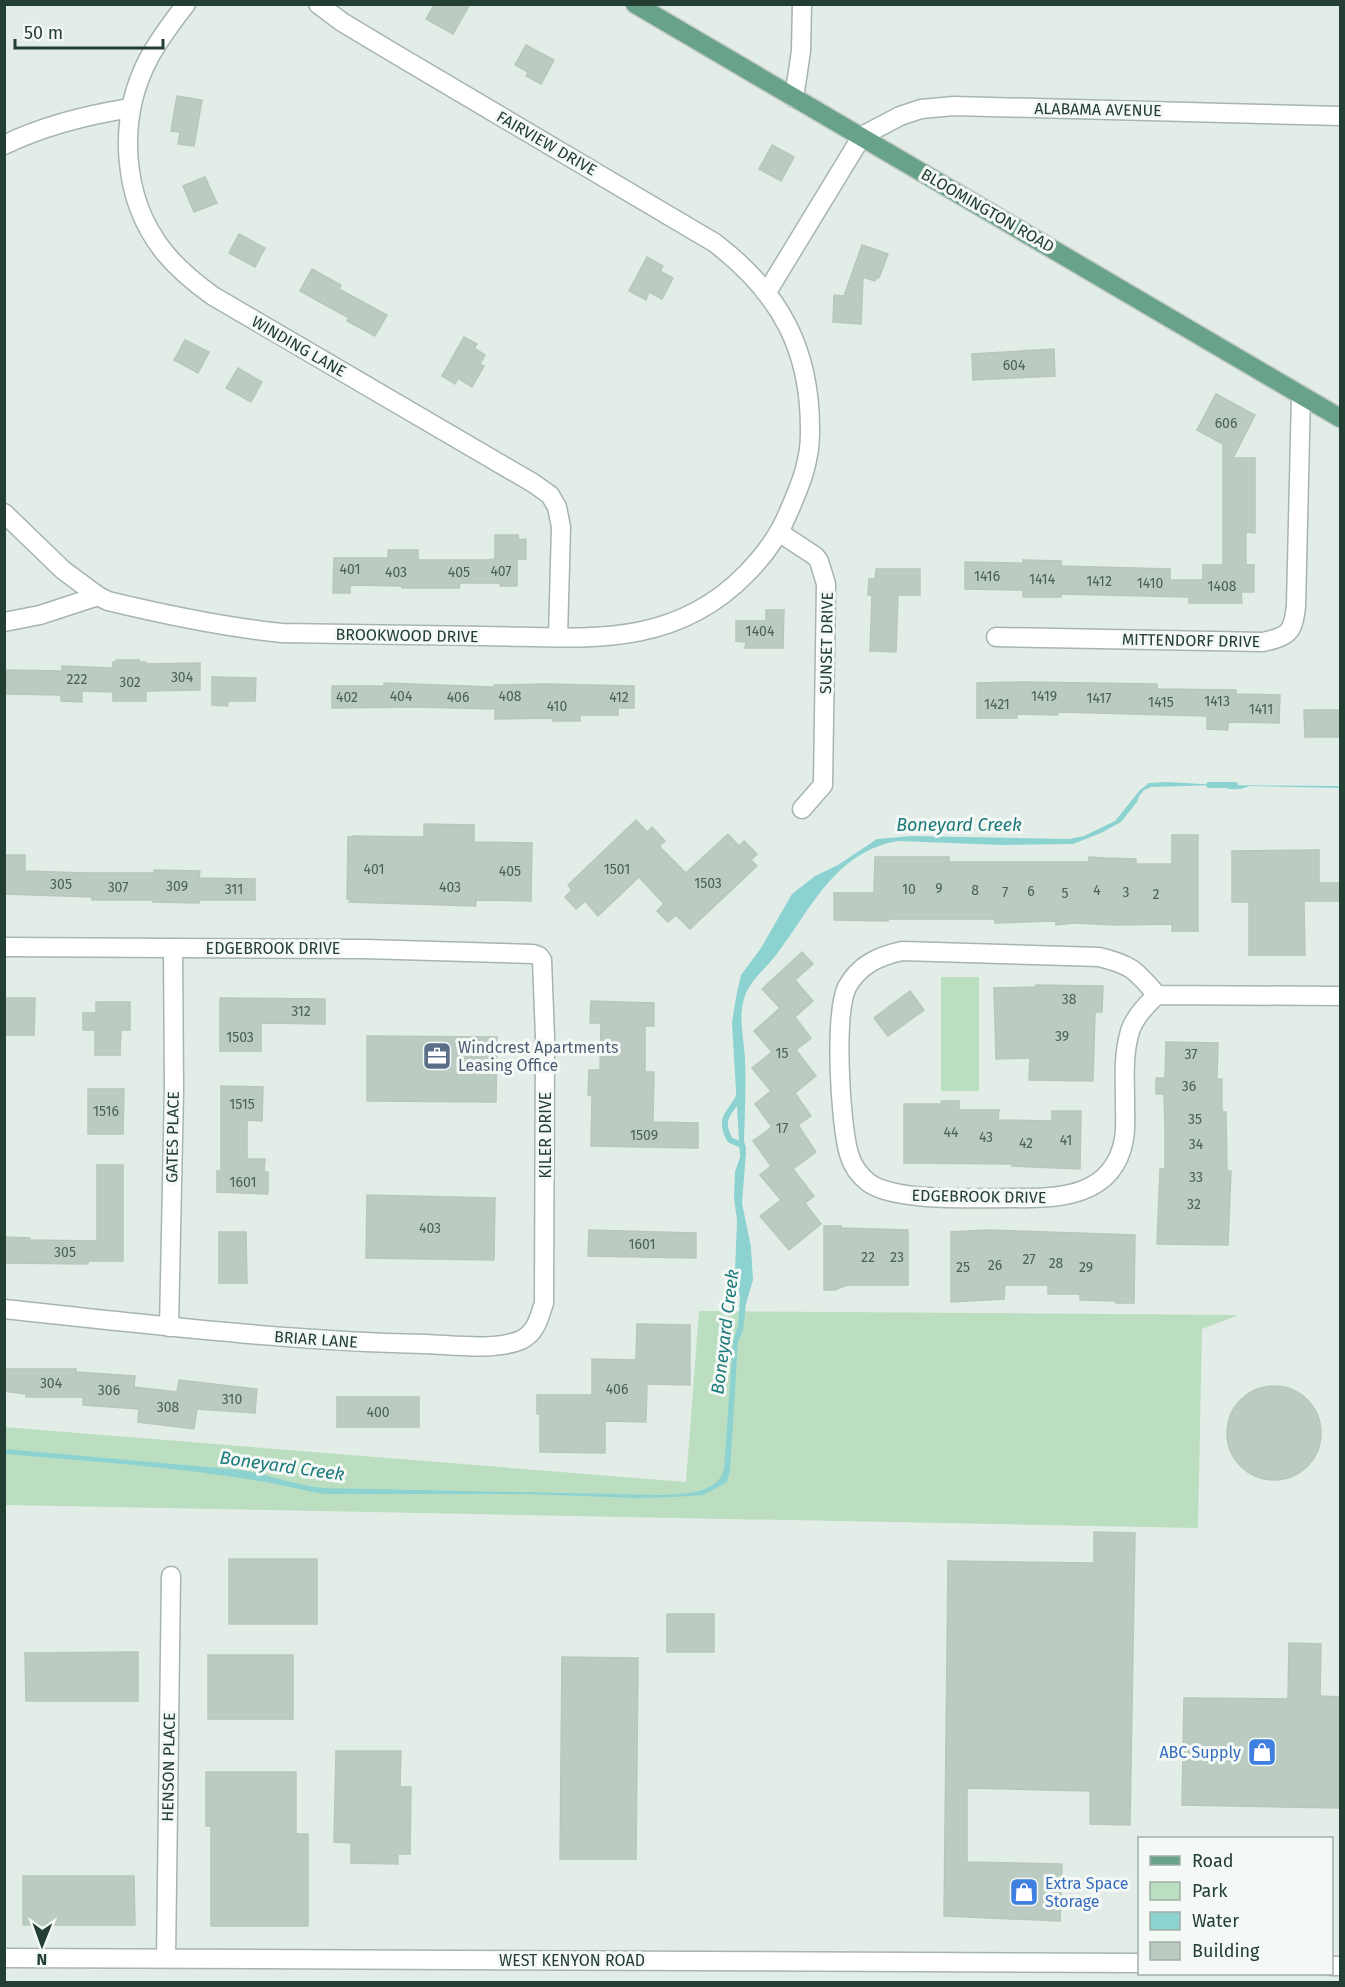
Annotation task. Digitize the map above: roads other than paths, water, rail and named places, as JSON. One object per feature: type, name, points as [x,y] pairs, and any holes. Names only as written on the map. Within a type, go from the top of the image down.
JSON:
[{"type":"main road","name":"BLOOMINGTON ROAD","points":[[635,4],[1341,418]]},
{"type":"street","name":"WINDING LANE","points":[[186,4],[150,56],[140,77],[131,108],[128,140],[129,162],[135,196],[148,226],[158,243],[185,275],[213,296],[534,483],[550,495],[557,507],[561,527],[558,637]]},
{"type":"street","name":"FAIRVIEW DRIVE","points":[[318,4],[342,22],[715,243],[738,260],[767,292]]},
{"type":"street","points":[[794,98],[801,51],[802,4]]},
{"type":"street","name":"ALABAMA AVENUE","points":[[862,136],[900,116],[921,109],[954,106],[1341,116]]},
{"type":"street","points":[[4,145],[57,123],[96,113],[131,108]]},
{"type":"street","points":[[780,533],[806,471],[811,408],[798,348],[785,319],[767,292],[862,136]]},
{"type":"street","name":"MITTENDORF DRIVE","points":[[996,637],[1263,642],[1282,638],[1289,633],[1294,624],[1296,606],[1301,394]]},
{"type":"street","name":"BROOKWOOD DRIVE","points":[[4,513],[63,570],[108,601],[235,628],[282,633],[558,637],[626,635],[659,628],[709,605],[732,589],[759,561],[780,533]]},
{"type":"street","name":"SUNSET DRIVE","points":[[780,533],[815,556],[819,561],[826,584],[823,785],[802,809]]},
{"type":"street","points":[[4,622],[40,615],[98,596]]},
{"type":"street","name":"EDGEBROOK DRIVE","points":[[4,947],[468,951],[533,954],[540,957]]},
{"type":"street","name":"GATES PLACE","points":[[169,1327],[174,1090],[173,948]]},
{"type":"street","name":"EDGEBROOK DRIVE","points":[[902,951],[1099,957],[1123,963],[1136,972],[1157,994],[1134,1022],[1129,1034],[1125,1059],[1124,1139],[1114,1164],[1095,1185],[1077,1193],[1047,1199],[941,1197],[890,1192],[868,1182],[857,1172],[849,1156],[844,1131],[840,1085],[841,1014],[847,989],[855,975],[870,962],[902,951]]},
{"type":"street","name":"KILER DRIVE","points":[[540,957],[544,974],[545,1037],[544,1241]]},
{"type":"street","points":[[1157,994],[1341,996]]},
{"type":"street","name":"BRIAR LANE","points":[[4,1310],[358,1343],[481,1346],[508,1344],[526,1337],[537,1324],[544,1303],[544,1241]]},
{"type":"street","name":"HENSON PLACE","points":[[166,1958],[171,1576]]},
{"type":"street","name":"WEST KENYON ROAD","points":[[4,1958],[1138,1963]]},
{"type":"water","points":[[1149,783],[1340,786],[1340,788],[1249,786],[1233,789],[1218,785],[1151,787],[1144,790],[1121,822],[1073,844],[1002,845],[898,841],[876,847],[857,857],[826,885],[776,955],[748,989],[741,1017],[745,1058],[744,1140],[746,1153],[742,1203],[751,1247],[753,1280],[746,1304],[743,1331],[738,1342],[730,1471],[727,1482],[703,1495],[674,1497],[326,1494],[267,1482],[196,1472],[5,1454],[5,1449],[240,1470],[323,1488],[659,1495],[697,1491],[714,1484],[724,1469],[733,1341],[738,1326],[740,1297],[735,1272],[737,1220],[734,1198],[735,1172],[740,1157],[732,1023],[741,975],[761,948],[792,894],[815,876],[838,865],[877,839],[912,836],[1069,839],[1084,836],[1115,821],[1140,790]]},
{"type":"waterway","name":"Boneyard Creek","points":[[1209,785],[1235,785]]},
{"type":"waterway","name":"Boneyard Creek","points":[[741,1092],[725,1119],[725,1125],[730,1140],[742,1145],[743,1148]]},
{"type":"place","name":"Windcrest Apartments Leasing Office","points":[[437,1056]]},
{"type":"place","name":"ABC Supply","points":[[1262,1752]]},
{"type":"place","name":"Extra Space Storage","points":[[1024,1892]]}]
